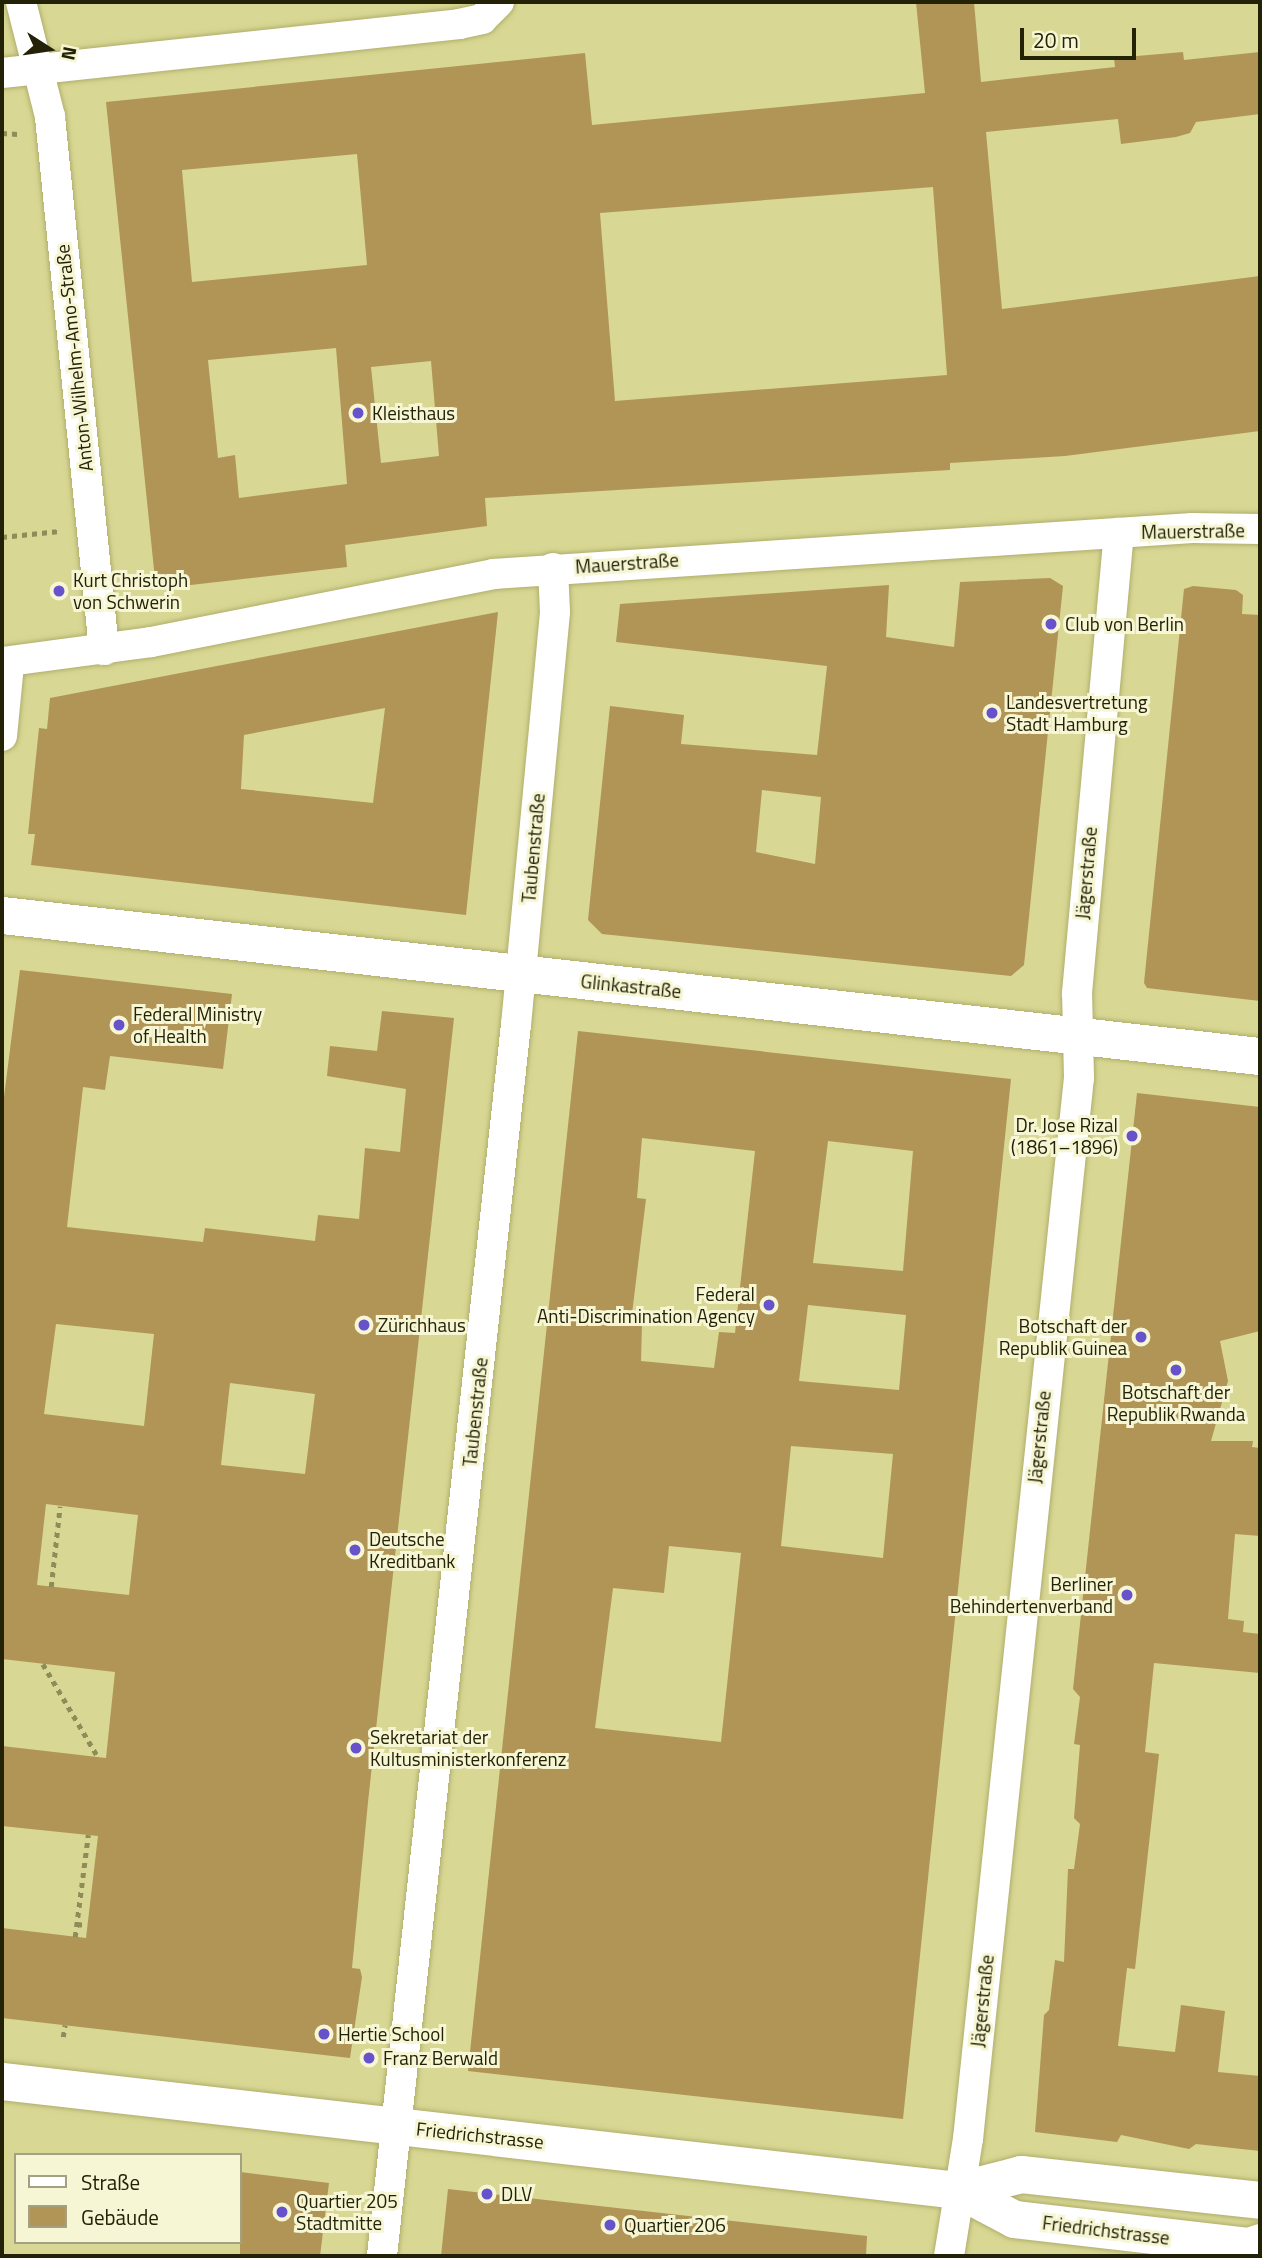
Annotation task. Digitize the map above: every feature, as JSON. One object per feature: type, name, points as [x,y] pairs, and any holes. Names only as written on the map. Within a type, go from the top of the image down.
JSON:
[{"type":"street","name":"Anton-Wilhelm-Amo-Straße","points":[[21,2],[50,117],[104,650]]},
{"type":"street","points":[[2,73],[458,24],[482,19],[498,5]]},
{"type":"street","name":"Mauerstraße","points":[[6,663],[104,650],[476,576],[553,568],[1119,533],[1260,529]]},
{"type":"street","name":"Jägerstraße","points":[[949,2256],[959,2190],[1079,1079],[1078,1036],[1093,785],[1119,533]]},
{"type":"street","name":"Taubenstraße","points":[[382,2256],[521,974],[555,612],[553,568]]},
{"type":"street","points":[[2,736],[6,663]]},
{"type":"street","name":"Glinkastraße","points":[[2,915],[1260,1056]]},
{"type":"street","name":"Friedrichstrasse","points":[[2,2081],[959,2190],[1021,2174],[1260,2200]]},
{"type":"street","name":"Friedrichstrasse","points":[[959,2190],[1014,2219],[1249,2246],[1260,2242]]},
{"type":"path","points":[[2,537],[70,530]]},
{"type":"path","points":[[51,1587],[60,1506]]},
{"type":"path","points":[[43,1664],[98,1757]]},
{"type":"path","points":[[75,1937],[88,1835]]},
{"type":"path","points":[[77,1924],[87,1925]]},
{"type":"path","points":[[63,2038],[65,2025]]},
{"type":"building","points":[[916,2],[974,2],[981,82],[1115,67],[1114,58],[1183,52],[1184,60],[1260,52],[1260,114],[1196,122],[1190,133],[1121,144],[1118,119],[986,132],[1002,309],[1260,276],[1260,431],[1065,456],[950,463],[950,470],[485,498],[487,526],[345,545],[347,567],[156,589],[106,102],[585,53],[592,125],[925,93]],"holes":[[[357,154],[367,265],[192,282],[182,170]],[[933,187],[947,375],[615,401],[600,213]],[[336,348],[347,484],[239,498],[235,455],[218,458],[208,360]],[[431,361],[439,456],[381,463],[371,367]]]},
{"type":"building","points":[[1050,578],[1063,586],[1024,965],[1011,976],[602,934],[588,920],[610,706],[684,715],[681,744],[817,755],[827,666],[616,642],[620,604],[889,585],[886,637],[954,647],[960,582]],"holes":[[[762,790],[821,797],[815,864],[756,852]]]},
{"type":"building","points":[[1193,586],[1236,590],[1243,595],[1242,614],[1260,615],[1260,1001],[1147,988],[1144,983],[1184,589]]},
{"type":"building","points":[[498,612],[466,915],[31,865],[35,834],[28,834],[39,728],[47,729],[50,698]],"holes":[[[385,708],[373,803],[241,789],[244,735]]]},
{"type":"building","points":[[20,970],[232,994],[223,1069],[110,1056],[105,1090],[83,1087],[67,1227],[203,1242],[205,1228],[315,1241],[318,1215],[359,1219],[365,1148],[400,1152],[406,1089],[327,1076],[330,1046],[377,1051],[382,1011],[454,1018],[368,1802],[352,1968],[360,1969],[362,1977],[350,2058],[2,2018],[2,1928],[86,1938],[98,1836],[2,1826],[2,1746],[106,1758],[115,1672],[2,1659],[2,1113]],"holes":[[[56,1324],[154,1334],[144,1426],[44,1414]],[[230,1383],[315,1394],[305,1474],[221,1465]],[[46,1504],[138,1515],[129,1595],[37,1585]]]},
{"type":"building","points":[[578,1031],[1011,1079],[903,2119],[468,2071]],"holes":[[[642,1138],[755,1151],[735,1333],[719,1332],[714,1368],[641,1361],[642,1324],[631,1322],[646,1199],[637,1198]],[[828,1141],[913,1151],[903,1271],[813,1263]],[[808,1305],[906,1315],[899,1390],[799,1381]],[[791,1446],[893,1454],[883,1558],[781,1546]],[[669,1546],[741,1553],[721,1742],[595,1728],[613,1588],[664,1593]]]},
{"type":"building","points":[[1137,1093],[1260,1107],[1260,1331],[1220,1341],[1228,1381],[1211,1441],[1253,1441],[1252,1447],[1260,1448],[1260,1536],[1235,1534],[1228,1619],[1244,1621],[1243,1632],[1260,1634],[1260,1673],[1154,1663],[1145,1752],[1159,1754],[1135,1969],[1127,1968],[1118,2046],[1175,2052],[1181,2005],[1225,2011],[1218,2072],[1260,2076],[1260,2151],[1196,2144],[1189,2149],[1121,2135],[1117,2142],[1035,2132],[1044,2015],[1049,2010],[1055,1960],[1064,1962],[1068,1869],[1074,1869],[1080,1824],[1074,1818],[1080,1745],[1074,1744],[1080,1697],[1073,1689]]},
{"type":"building","points":[[242,2172],[329,2183],[320,2256],[240,2256]]},
{"type":"building","name":"Quartier 206","points":[[448,2189],[867,2236],[866,2256],[441,2256]]},
{"type":"place","name":"Kleisthaus","points":[[358,413]]},
{"type":"place","name":"Kurt Christoph von Schwerin","points":[[59,591]]},
{"type":"place","name":"Club von Berlin","points":[[1051,624]]},
{"type":"place","name":"Landesvertretung Stadt Hamburg","points":[[992,713]]},
{"type":"place","name":"Federal Ministry of Health","points":[[119,1025]]},
{"type":"place","name":"Dr. Jose Rizal (1861–1896)","points":[[1132,1136]]},
{"type":"place","name":"Federal Anti-Discrimination Agency","points":[[769,1305]]},
{"type":"place","name":"Zürichhaus","points":[[364,1325]]},
{"type":"place","name":"Botschaft der Republik Guinea","points":[[1141,1337]]},
{"type":"place","name":"Botschaft der Republik Rwanda","points":[[1176,1370]]},
{"type":"place","name":"Deutsche Kreditbank","points":[[355,1550]]},
{"type":"place","name":"Berliner Behindertenverband","points":[[1127,1595]]},
{"type":"place","name":"Sekretariat der Kultusministerkonferenz","points":[[356,1748]]},
{"type":"place","name":"Hertie School","points":[[324,2034]]},
{"type":"place","name":"Franz Berwald","points":[[369,2058]]},
{"type":"place","name":"DLV","points":[[487,2194]]},
{"type":"place","name":"Quartier 205 Stadtmitte","points":[[282,2212]]},
{"type":"place","name":"Quartier 206","points":[[610,2225]]}]
